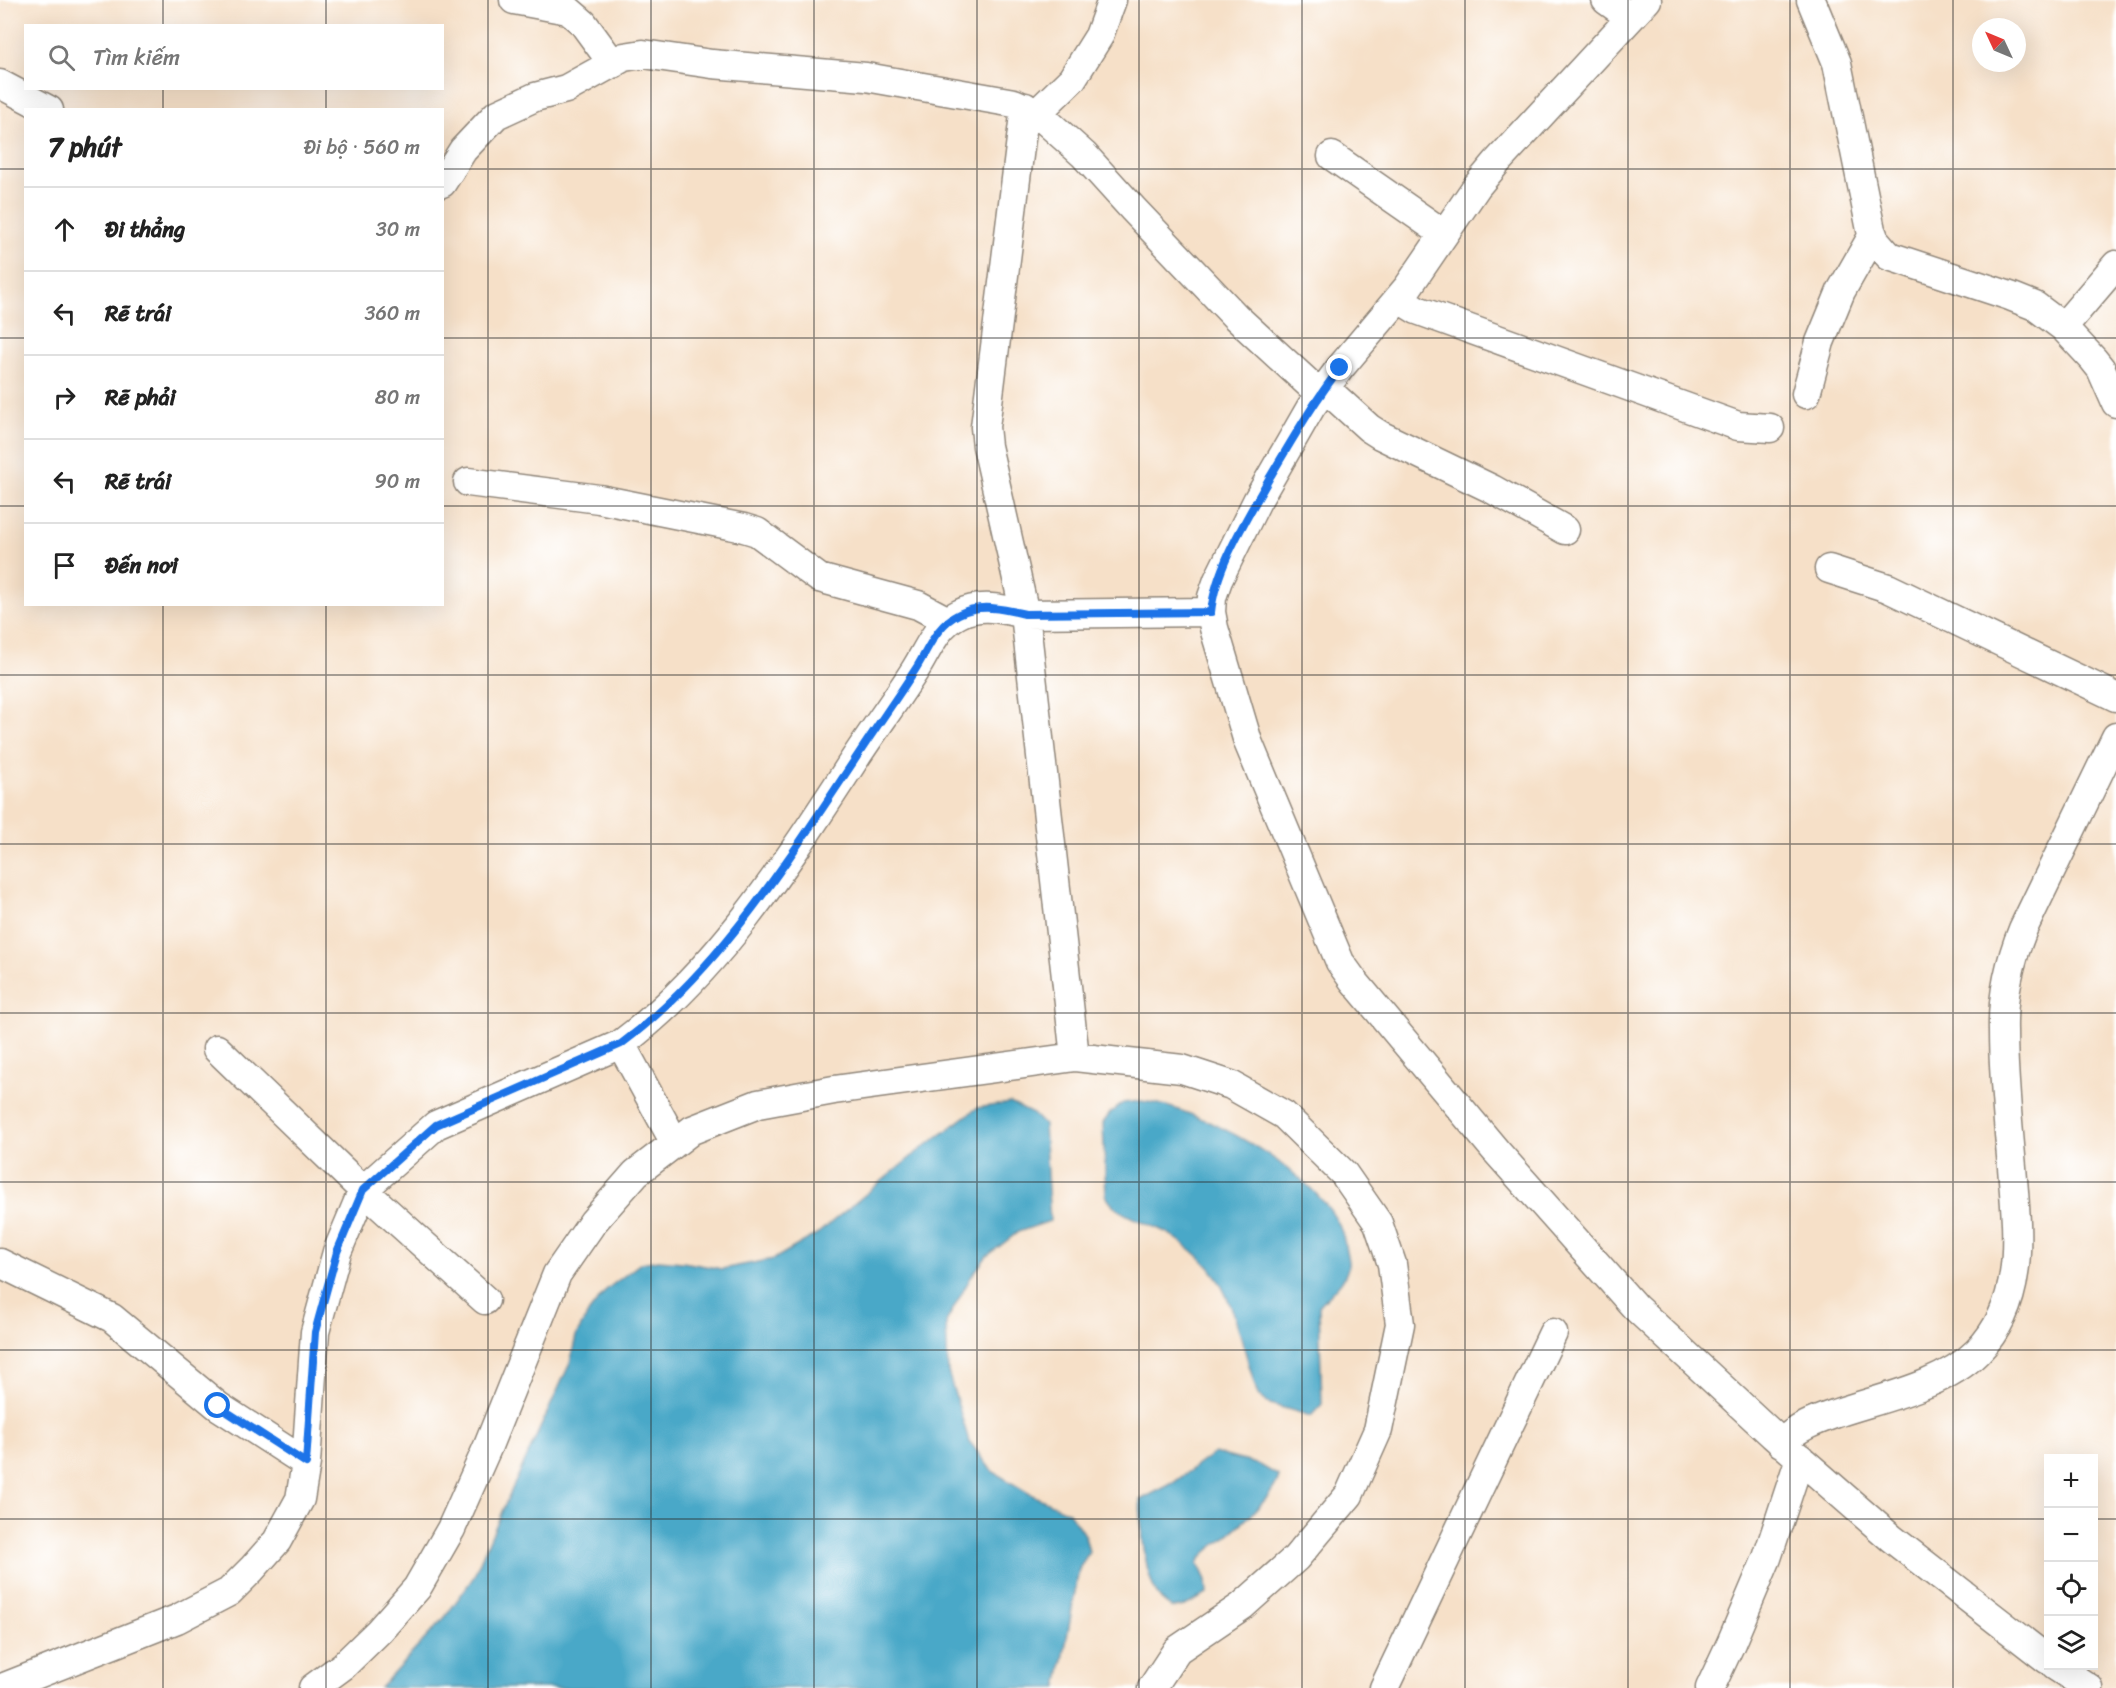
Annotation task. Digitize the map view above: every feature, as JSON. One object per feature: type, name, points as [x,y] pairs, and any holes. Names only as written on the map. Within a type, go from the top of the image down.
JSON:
[{"type":"street","points":[[514,0],[568,10],[583,23],[613,64]]},
{"type":"street","points":[[1075,1057],[1025,614],[987,446],[985,427],[1031,110],[1072,79],[1099,36],[1113,0]]},
{"type":"street","points":[[1606,0],[1638,9],[1477,186],[1399,299],[1322,391],[1234,543],[1215,588],[1211,612],[1248,742],[1340,962],[1496,1151],[1635,1307],[1790,1450],[1890,1538],[2044,1656]]},
{"type":"street","points":[[1811,0],[1837,63],[1864,203],[1873,235],[1879,246],[1889,256],[2035,306],[2079,342],[2101,369],[2116,403]]},
{"type":"street","points":[[444,180],[463,150],[496,115],[535,97],[566,89],[624,57],[643,54],[712,64],[866,77],[1014,103],[1031,110],[1084,154],[1133,209],[1236,315],[1322,391],[1369,428],[1492,489],[1565,530]]},
{"type":"street","points":[[0,84],[45,108]]},
{"type":"street","points":[[1332,156],[1444,234]]},
{"type":"street","points":[[1806,394],[1820,342],[1841,291],[1873,235]]},
{"type":"street","points":[[2063,327],[2116,265]]},
{"type":"street","points":[[1399,299],[1416,310],[1737,426],[1770,429]]},
{"type":"street","points":[[468,482],[599,499],[744,528],[757,532],[819,578],[918,605],[948,621]]},
{"type":"street","points":[[1829,569],[1888,588],[2116,697]]},
{"type":"street","points":[[2,1688],[177,1619],[230,1592],[277,1541],[300,1499],[306,1463],[315,1332],[337,1252],[363,1190],[436,1125],[621,1044],[675,999],[730,937],[818,815],[916,669],[939,629],[958,614],[978,608],[997,608],[1025,614],[1211,612]]},
{"type":"street","points":[[1710,1688],[1767,1558],[1790,1450],[1804,1425],[1928,1382],[1950,1372],[1978,1352],[2004,1316],[2014,1270],[2018,1224],[2002,1029],[2008,974],[2012,955],[2023,929],[2116,736]]},
{"type":"street","points":[[621,1044],[675,1143]]},
{"type":"street","points":[[217,1049],[363,1190],[485,1300]]},
{"type":"street","points":[[313,1688],[350,1659],[379,1631],[417,1588],[456,1518],[488,1446],[557,1274],[593,1222],[636,1173],[692,1130],[758,1104],[834,1090],[1075,1057],[1182,1069],[1231,1085],[1284,1115],[1344,1174],[1378,1223],[1392,1264],[1400,1324],[1378,1430],[1349,1495],[1296,1558],[1242,1606],[1177,1650],[1152,1688]]},
{"type":"street","points":[[0,1263],[112,1318],[218,1406],[306,1463]]},
{"type":"street","points":[[1384,1688],[1553,1333]]},
{"type":"street","points":[[2062,1670],[2089,1688]]},
{"type":"water","points":[[1141,1101],[1192,1115],[1250,1143],[1278,1161],[1302,1181],[1323,1201],[1337,1221],[1348,1259],[1347,1272],[1319,1306],[1322,1404],[1311,1416],[1270,1404],[1258,1395],[1233,1311],[1226,1294],[1209,1267],[1174,1237],[1126,1215],[1110,1203],[1106,1195],[1103,1123],[1111,1112],[1123,1103]]},
{"type":"water","points":[[1010,1103],[1033,1114],[1044,1125],[1050,1221],[1018,1232],[986,1257],[971,1277],[946,1322],[948,1372],[969,1441],[992,1471],[1030,1494],[1069,1512],[1085,1536],[1089,1552],[1079,1569],[1058,1688],[380,1688],[446,1616],[473,1578],[570,1363],[576,1336],[589,1312],[607,1289],[641,1263],[658,1260],[722,1269],[774,1259],[817,1234],[916,1153],[977,1108]]},
{"type":"water","points":[[1214,1453],[1260,1465],[1279,1476],[1270,1493],[1255,1511],[1206,1553],[1198,1563],[1206,1580],[1207,1594],[1185,1606],[1172,1608],[1160,1598],[1150,1578],[1144,1551],[1140,1500],[1173,1483]]},
{"type":"route","points":[[218,1406],[306,1463],[315,1332],[337,1252],[363,1190],[436,1125],[495,1097],[621,1044],[675,999],[730,937],[753,906],[818,815],[916,669],[939,629],[958,614],[978,608],[997,608],[1025,614],[1211,612],[1212,597],[1234,543],[1311,407],[1340,368]]}]
